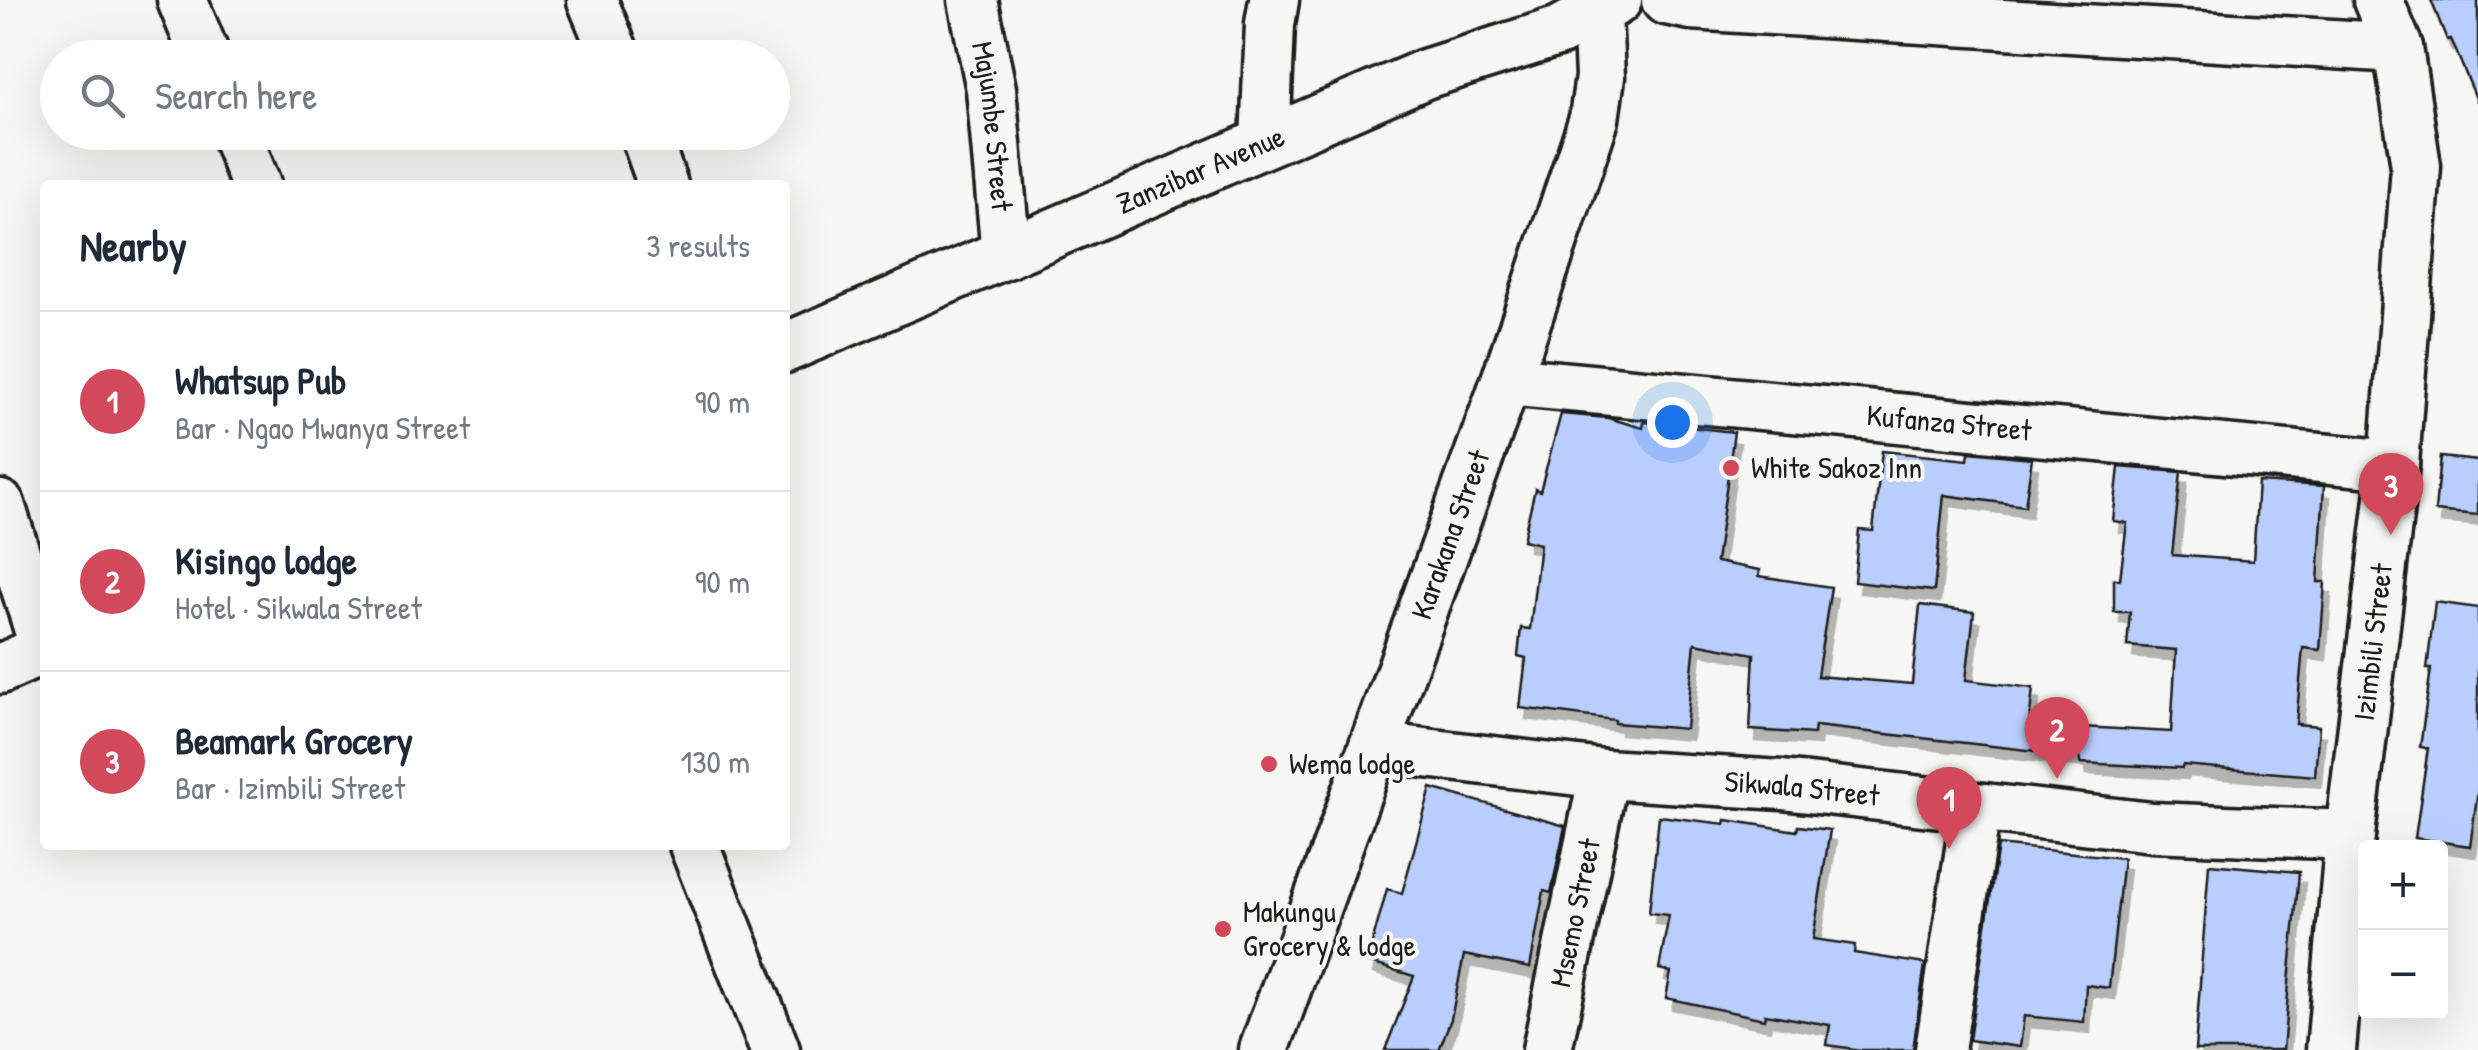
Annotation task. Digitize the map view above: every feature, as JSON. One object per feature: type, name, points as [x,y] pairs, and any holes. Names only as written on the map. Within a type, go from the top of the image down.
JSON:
[{"type":"street","points":[[182,0],[199,40]]},
{"type":"street","points":[[592,0],[609,40]]},
{"type":"street","name":"Majumbe Street","points":[[973,0],[991,89],[1006,254]]},
{"type":"street","points":[[1266,142],[1274,0]]},
{"type":"street","points":[[1666,0],[1691,5],[2398,48]]},
{"type":"street","name":"Izimbili Street","points":[[2332,1050],[2350,834],[2394,465],[2416,166],[2398,48],[2378,0]]},
{"type":"street","name":"Zanzibar Avenue","points":[[790,346],[1425,74],[1560,31],[1607,6]]},
{"type":"street","name":"Karakana Street","points":[[1264,1050],[1506,381],[1594,119],[1607,6]]},
{"type":"street","points":[[242,150],[254,180]]},
{"type":"street","points":[[650,150],[661,180]]},
{"type":"street","name":"Kufanza Street","points":[[1506,381],[2394,465]]},
{"type":"street","points":[[0,505],[40,633]]},
{"type":"street","points":[[0,669],[40,651]]},
{"type":"street","name":"Sikwala Street","points":[[1374,747],[1604,774],[1782,785],[2152,827],[2350,834]]},
{"type":"street","name":"Msemo Street","points":[[1547,1050],[1604,774]]},
{"type":"street","points":[[1940,1050],[1976,809]]},
{"type":"street","points":[[696,850],[776,1050]]},
{"type":"street","points":[[2332,1050],[2340,1050]]},
{"type":"building","points":[[2431,0],[2478,0],[2478,103],[2451,39],[2447,40]]},
{"type":"building","points":[[1561,414],[1608,418],[1643,428],[1644,422],[1734,432],[1716,562],[1760,570],[1759,576],[1831,587],[1817,676],[1912,684],[1920,605],[1974,612],[1966,680],[2033,688],[2029,724],[2171,732],[2176,650],[2127,646],[2130,612],[2114,612],[2114,579],[2120,579],[2127,523],[2113,521],[2119,467],[2181,472],[2172,555],[2253,561],[2258,482],[2324,486],[2318,582],[2325,582],[2320,650],[2303,648],[2296,724],[2319,726],[2315,776],[2183,765],[2182,768],[2080,763],[2080,756],[1815,726],[1814,734],[1750,730],[1754,654],[1695,643],[1686,729],[1520,708],[1526,658],[1518,656],[1521,628],[1530,629],[1540,544],[1523,540],[1535,489],[1540,491]]},
{"type":"building","points":[[1882,451],[1968,460],[1969,452],[2032,458],[2025,506],[1944,495],[1934,591],[1854,582],[1859,530],[1873,531]]},
{"type":"building","points":[[2440,457],[2478,461],[2478,515],[2435,511]]},
{"type":"building","points":[[2435,602],[2478,608],[2478,791],[2470,846],[2415,838],[2428,748],[2420,747],[2431,669],[2427,669]]},
{"type":"building","points":[[1431,788],[1565,826],[1551,893],[1544,891],[1530,968],[1464,955],[1451,1019],[1439,1050],[1385,1050],[1414,976],[1367,962],[1387,889],[1402,893]]},
{"type":"building","points":[[1659,816],[1725,824],[1726,820],[1797,831],[1798,826],[1830,830],[1813,939],[1855,945],[1854,953],[1925,964],[1913,1050],[1861,1050],[1827,1045],[1830,1025],[1765,1014],[1764,1019],[1666,998],[1671,972],[1659,969],[1669,915],[1649,913]]},
{"type":"building","points":[[1998,845],[2123,858],[2109,988],[2086,985],[2084,1022],[2024,1016],[2020,1047],[1969,1040]]},
{"type":"building","points":[[2209,864],[2299,872],[2283,1050],[2195,1050]]},
{"type":"place","name":"White Sakoz Inn","points":[[1731,468]]},
{"type":"place","name":"Beamark Grocery","points":[[2391,535]]},
{"type":"place","name":"Wema lodge","points":[[1269,764]]},
{"type":"place","name":"Kisingo lodge","points":[[2057,779]]},
{"type":"place","name":"Whatsup Pub","points":[[1949,849]]},
{"type":"place","name":"Makungu Grocery & lodge","points":[[1223,929]]}]
